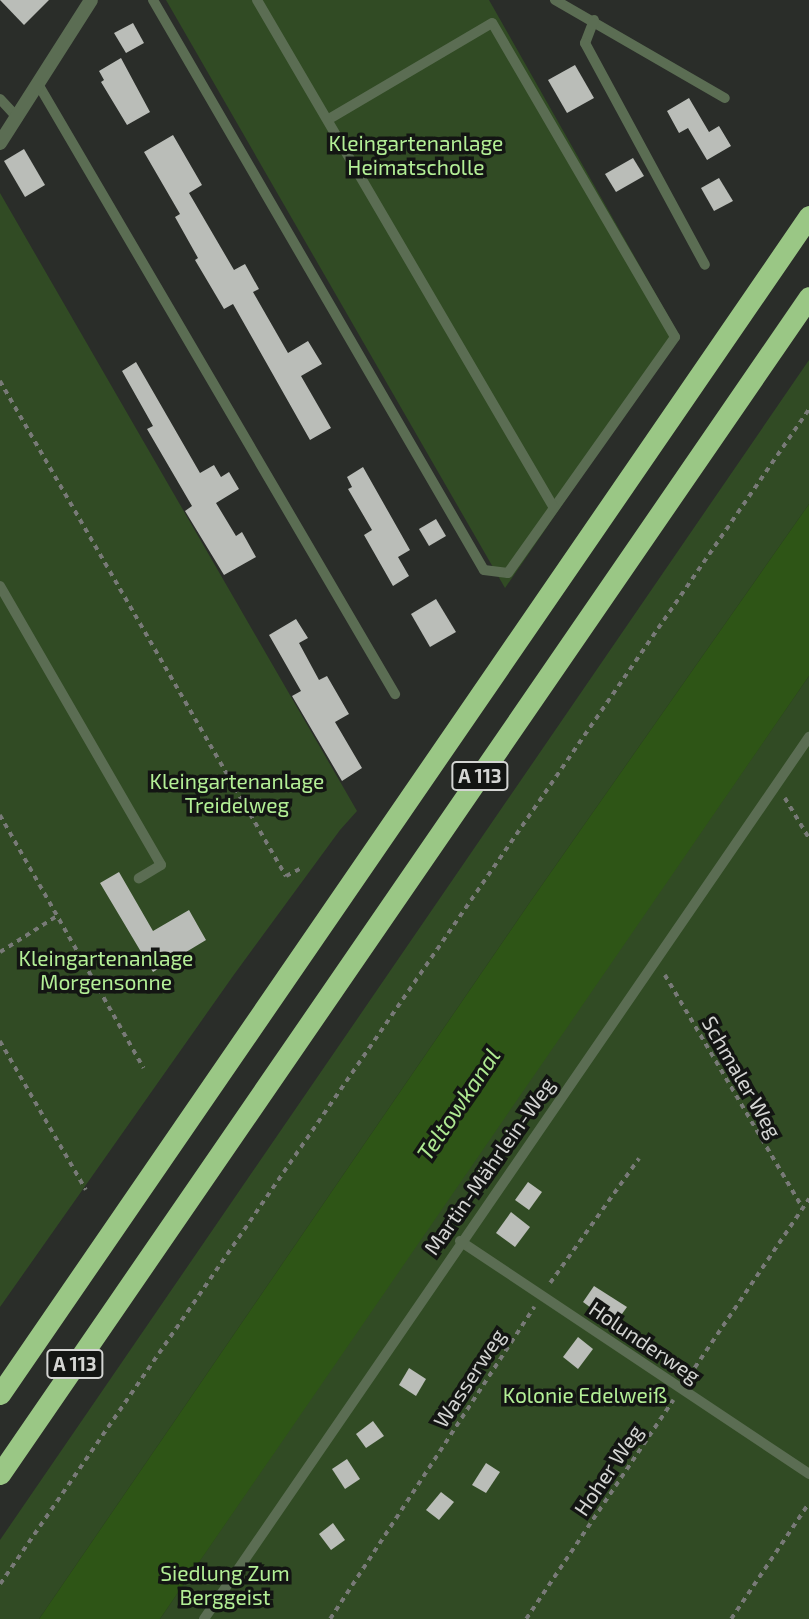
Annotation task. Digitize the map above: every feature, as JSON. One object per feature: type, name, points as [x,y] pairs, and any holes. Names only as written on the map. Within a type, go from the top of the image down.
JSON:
[{"type":"highway","name":"A 113","points":[[0,1394],[809,216]]},
{"type":"highway","name":"A 113","points":[[0,1474],[809,297]]},
{"type":"street","points":[[0,143],[88,2]]},
{"type":"lane","points":[[153,0],[484,569],[508,573],[675,337],[492,23],[329,119]]},
{"type":"lane","points":[[257,0],[554,508]]},
{"type":"lane","points":[[555,0],[594,20],[725,98]]},
{"type":"lane","points":[[594,20],[585,43],[705,265]]},
{"type":"lane","points":[[38,84],[394,694]]},
{"type":"lane","points":[[0,99],[18,118]]},
{"type":"lane","points":[[0,586],[162,865],[139,878]]},
{"type":"lane","name":"Martin-Mährlein-Weg","points":[[204,1619],[460,1241],[809,737]]},
{"type":"lane","name":"Holunderweg","points":[[460,1241],[809,1474]]},
{"type":"path","points":[[0,381],[286,876],[302,868]]},
{"type":"path","points":[[0,1584],[809,409]]},
{"type":"path","points":[[774,789],[783,794],[809,838]]},
{"type":"path","points":[[0,816],[144,1068]]},
{"type":"path","points":[[0,952],[57,916]]},
{"type":"path","name":"Schmaler Weg","points":[[653,963],[664,973],[803,1208]]},
{"type":"path","points":[[0,1041],[86,1190]]},
{"type":"path","name":"Wasserweg","points":[[330,1619],[541,1295],[639,1158]]},
{"type":"path","name":"Hoher Weg","points":[[526,1619],[809,1199]]},
{"type":"path","points":[[731,1619],[809,1503]]},
{"type":"green space","name":"Kleingartenanlage Heimatscholle","points":[[166,0],[489,0],[679,335],[505,588]]},
{"type":"green space","points":[[0,193],[357,811],[340,830],[233,976],[0,1307]]},
{"type":"green space","points":[[809,360],[809,504],[530,902],[39,1619],[0,1619],[0,1540]]},
{"type":"green space","name":"Kolonie Edelweiß","points":[[809,676],[809,1619],[160,1619],[488,1139]]},
{"type":"water","name":"Teltowkanal","points":[[809,504],[809,676],[160,1619],[39,1619],[530,902]]},
{"type":"building","points":[[0,0],[49,0],[24,25]]},
{"type":"building","points":[[133,23],[144,43],[126,53],[114,33]]},
{"type":"building","points":[[121,58],[150,112],[127,125],[101,82],[104,80],[99,71]]},
{"type":"building","points":[[575,65],[594,98],[567,113],[548,80]]},
{"type":"building","points":[[689,98],[709,132],[719,126],[731,146],[707,160],[688,128],[679,133],[667,111]]},
{"type":"building","points":[[173,135],[202,185],[189,193],[234,270],[245,264],[259,289],[253,292],[288,353],[308,341],[322,364],[301,376],[331,428],[310,440],[233,304],[224,309],[195,260],[198,258],[175,217],[180,214],[144,152]]},
{"type":"building","points":[[24,149],[45,185],[25,197],[4,161]]},
{"type":"building","points":[[633,158],[644,176],[616,192],[605,174]]},
{"type":"building","points":[[719,178],[733,201],[714,211],[701,188]]},
{"type":"building","points":[[136,362],[200,473],[214,465],[221,477],[229,472],[239,489],[216,503],[236,536],[242,532],[256,557],[224,575],[185,511],[192,506],[147,429],[153,426],[122,371]]},
{"type":"building","points":[[363,467],[410,550],[398,557],[409,576],[393,586],[364,535],[372,530],[348,489],[352,487],[347,477]]},
{"type":"building","points":[[436,519],[446,536],[429,546],[419,529]]},
{"type":"building","points":[[436,599],[456,632],[430,647],[411,614]]},
{"type":"building","points":[[296,619],[308,638],[299,643],[319,680],[327,676],[349,714],[335,722],[362,768],[342,781],[292,696],[301,691],[269,635]]},
{"type":"building","points":[[119,872],[153,931],[189,910],[206,940],[153,972],[100,883]]},
{"type":"building","points":[[528,1182],[542,1192],[529,1210],[515,1200]]},
{"type":"building","points":[[511,1212],[530,1227],[515,1247],[496,1233]]},
{"type":"building","points":[[594,1286],[627,1307],[614,1325],[583,1302]]},
{"type":"building","points":[[578,1337],[593,1349],[578,1369],[563,1357]]},
{"type":"building","points":[[409,1368],[426,1379],[416,1396],[399,1385]]},
{"type":"building","points":[[373,1421],[384,1436],[366,1448],[356,1434]]},
{"type":"building","points":[[347,1459],[360,1479],[345,1489],[332,1469]]},
{"type":"building","points":[[486,1463],[500,1472],[486,1493],[472,1485]]},
{"type":"building","points":[[441,1492],[454,1502],[439,1520],[426,1510]]},
{"type":"building","points":[[333,1523],[345,1540],[331,1550],[319,1534]]},
{"type":"park label","name":"Kleingartenanlage Treidelweg","points":[[237,793]]},
{"type":"park label","name":"Kleingartenanlage Morgensonne","points":[[106,970]]},
{"type":"park label","name":"Siedlung Zum Berggeist","points":[[225,1585]]}]
